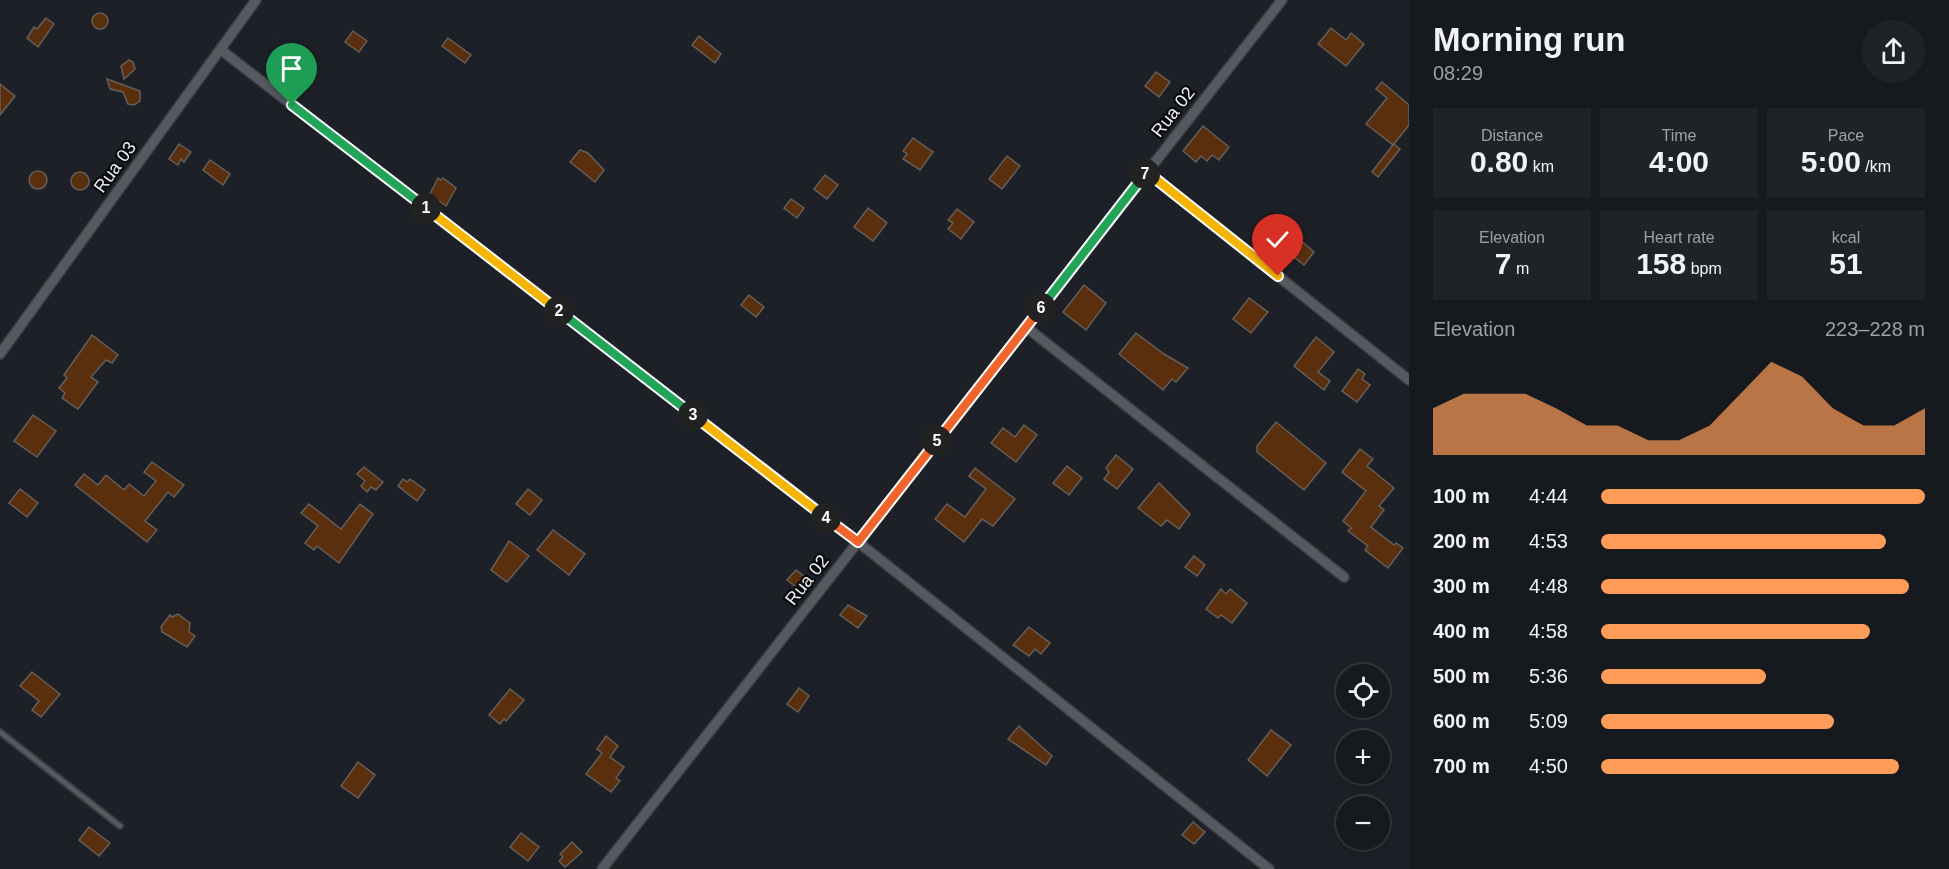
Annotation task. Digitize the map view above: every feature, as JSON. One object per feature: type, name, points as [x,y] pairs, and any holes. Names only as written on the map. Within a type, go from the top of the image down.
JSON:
[{"type":"street","name":"Rua 03","points":[[0,354],[256,0]]},
{"type":"street","name":"Rua 02","points":[[602,869],[1282,0]]},
{"type":"street","points":[[221,50],[858,542],[1269,869]]},
{"type":"street","points":[[1147,172],[1409,380]]},
{"type":"street","points":[[1026,327],[1344,577]]},
{"type":"lane","points":[[0,732],[120,826]]},
{"type":"building","points":[[97,13],[103,13],[108,21],[106,27],[97,29],[92,24],[92,18]]},
{"type":"building","points":[[46,18],[54,24],[38,47],[27,38],[34,27],[37,29]]},
{"type":"building","points":[[1331,28],[1346,40],[1351,33],[1364,44],[1346,66],[1318,44]]},
{"type":"building","points":[[353,31],[367,41],[359,52],[345,42]]},
{"type":"building","points":[[699,36],[721,54],[715,63],[692,45]]},
{"type":"building","points":[[448,38],[471,55],[465,63],[442,46]]},
{"type":"building","points":[[129,60],[133,62],[135,69],[124,79],[121,66]]},
{"type":"building","points":[[1156,72],[1170,82],[1159,97],[1145,86]]},
{"type":"building","points":[[107,79],[140,91],[140,101],[134,105],[128,104],[123,92],[110,89]]},
{"type":"building","points":[[1382,82],[1409,105],[1409,125],[1394,144],[1400,149],[1378,177],[1372,172],[1393,145],[1366,124],[1387,98],[1376,89]]},
{"type":"building","points":[[0,84],[15,96],[0,115]]},
{"type":"building","points":[[1203,126],[1229,147],[1219,160],[1212,155],[1207,161],[1201,156],[1196,162],[1183,151]]},
{"type":"building","points":[[913,138],[933,152],[920,170],[903,159],[907,154],[903,151]]},
{"type":"building","points":[[179,144],[191,152],[184,162],[181,159],[178,165],[169,159]]},
{"type":"building","points":[[580,150],[588,153],[604,170],[595,182],[570,162]]},
{"type":"building","points":[[1007,156],[1020,166],[1002,189],[989,179]]},
{"type":"building","points":[[210,160],[230,174],[223,185],[203,170]]},
{"type":"building","points":[[34,171],[42,171],[47,176],[45,187],[34,189],[29,184],[29,176]]},
{"type":"building","points":[[76,172],[84,172],[89,177],[87,188],[76,190],[71,185],[71,177]]},
{"type":"building","points":[[825,175],[838,185],[827,199],[814,189]]},
{"type":"building","points":[[438,178],[441,180],[443,178],[456,188],[446,206],[430,194]]},
{"type":"building","points":[[791,199],[804,208],[797,218],[784,208]]},
{"type":"building","points":[[868,208],[887,223],[873,241],[854,227]]},
{"type":"building","points":[[957,209],[974,222],[961,239],[948,229],[953,223],[948,220]]},
{"type":"building","points":[[1291,232],[1314,252],[1304,265],[1290,254],[1286,259],[1276,252]]},
{"type":"building","points":[[1084,285],[1106,303],[1086,330],[1063,312]]},
{"type":"building","points":[[749,295],[764,307],[756,317],[741,305]]},
{"type":"building","points":[[1249,298],[1268,312],[1251,333],[1233,319]]},
{"type":"building","points":[[1136,333],[1188,368],[1176,382],[1172,379],[1163,390],[1119,354]]},
{"type":"building","points":[[92,335],[118,355],[112,363],[106,360],[91,377],[98,382],[78,409],[62,398],[65,393],[59,388],[67,378],[64,375]]},
{"type":"building","points":[[1316,337],[1334,352],[1318,372],[1330,381],[1324,390],[1294,366]]},
{"type":"building","points":[[1358,369],[1365,374],[1362,379],[1370,385],[1357,402],[1342,391]]},
{"type":"building","points":[[33,415],[56,431],[37,457],[14,441]]},
{"type":"building","points":[[1276,422],[1326,463],[1304,490],[1257,452],[1257,446]]},
{"type":"building","points":[[1024,425],[1037,435],[1016,462],[991,443],[1003,428],[1015,437]]},
{"type":"building","points":[[1360,449],[1373,459],[1367,466],[1394,488],[1379,506],[1384,510],[1371,527],[1394,545],[1396,543],[1403,548],[1388,568],[1365,550],[1368,546],[1348,531],[1351,528],[1343,521],[1366,491],[1342,472]]},
{"type":"building","points":[[1116,455],[1133,469],[1117,489],[1104,479],[1109,472],[1106,468]]},
{"type":"building","points":[[152,462],[184,485],[174,497],[168,492],[145,521],[157,530],[147,542],[75,485],[84,474],[98,485],[106,475],[124,490],[129,484],[144,496],[156,481],[144,472]]},
{"type":"building","points":[[1067,466],[1082,478],[1069,495],[1053,483]]},
{"type":"building","points":[[364,467],[383,482],[376,490],[371,487],[367,492],[361,486],[365,481],[357,474]]},
{"type":"building","points":[[975,468],[1015,499],[993,526],[982,519],[964,542],[935,519],[947,504],[965,517],[986,489],[969,476]]},
{"type":"building","points":[[403,479],[407,482],[410,479],[425,490],[417,501],[398,486]]},
{"type":"building","points":[[1159,483],[1190,514],[1179,529],[1167,520],[1161,526],[1138,508]]},
{"type":"building","points":[[20,489],[38,503],[27,517],[9,503]]},
{"type":"building","points":[[528,489],[542,500],[530,515],[516,504]]},
{"type":"building","points":[[309,504],[341,529],[360,504],[373,514],[339,563],[317,546],[314,550],[305,543],[318,526],[301,513]]},
{"type":"building","points":[[553,530],[585,554],[569,575],[537,550]]},
{"type":"building","points":[[509,541],[529,556],[507,582],[491,570]]},
{"type":"building","points":[[1194,556],[1205,565],[1197,576],[1185,567]]},
{"type":"building","points":[[796,570],[809,580],[801,591],[787,580]]},
{"type":"building","points":[[1221,589],[1226,594],[1230,589],[1247,603],[1232,623],[1221,615],[1218,618],[1206,609]]},
{"type":"building","points":[[848,605],[867,616],[858,628],[840,615]]},
{"type":"building","points":[[178,614],[190,623],[189,632],[195,636],[187,647],[162,632],[161,627],[170,615],[172,617]]},
{"type":"building","points":[[1029,627],[1050,643],[1041,654],[1035,649],[1029,656],[1013,645]]},
{"type":"building","points":[[32,672],[60,694],[41,717],[32,710],[39,701],[20,686]]},
{"type":"building","points":[[799,688],[809,696],[798,712],[787,704]]},
{"type":"building","points":[[510,689],[524,700],[506,721],[504,719],[500,724],[489,715]]},
{"type":"building","points":[[1019,726],[1052,756],[1046,765],[1008,739]]},
{"type":"building","points":[[1271,730],[1291,745],[1267,776],[1248,760]]},
{"type":"building","points":[[606,736],[618,746],[610,757],[624,767],[616,778],[620,781],[611,792],[586,774],[602,753],[597,749]]},
{"type":"building","points":[[358,762],[375,775],[358,798],[341,786]]},
{"type":"building","points":[[1193,822],[1205,832],[1194,844],[1182,835]]},
{"type":"building","points":[[89,827],[110,843],[99,856],[79,840]]},
{"type":"building","points":[[521,833],[539,847],[528,861],[510,847]]},
{"type":"building","points":[[572,842],[582,852],[565,867],[559,861],[563,857],[560,854]]},
{"type":"route","points":[[292,105],[858,542],[1147,172],[1278,276]]}]
